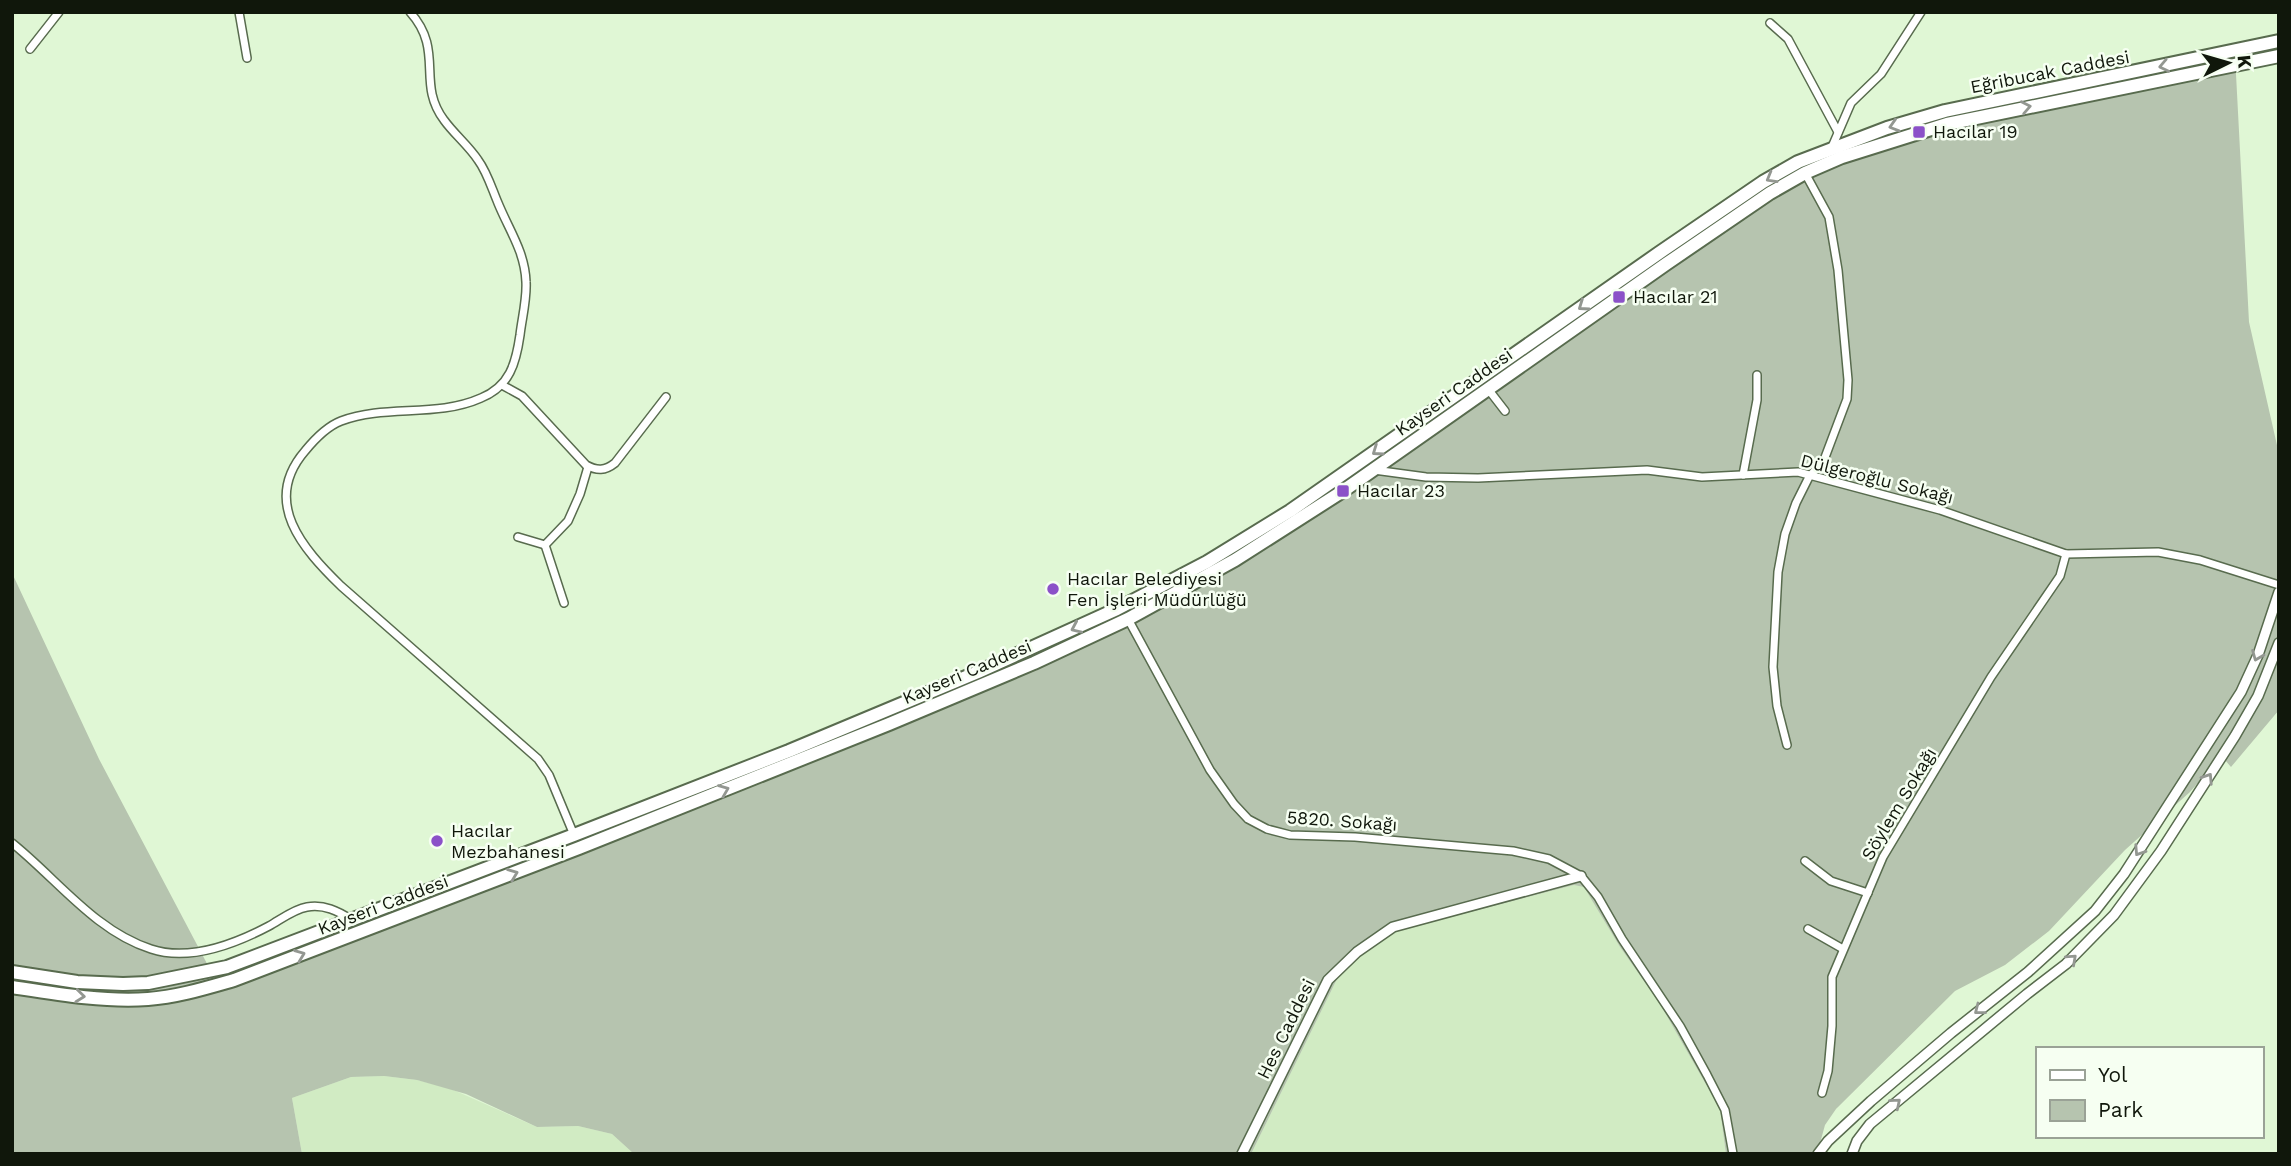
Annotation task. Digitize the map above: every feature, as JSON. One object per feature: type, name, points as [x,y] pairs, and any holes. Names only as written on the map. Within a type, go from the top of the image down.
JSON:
[{"type":"main road","name":"Eğribucak Caddesi","points":[[1832,147],[1945,111],[2279,41]]},
{"type":"main road","name":"Eğribucak Caddesi","points":[[1842,157],[1958,121],[2279,56]]},
{"type":"main road","name":"Kayseri Caddesi","points":[[12,972],[77,982],[148,983],[227,967],[789,751],[1117,610],[1207,562],[1290,512],[1763,182],[1832,147]]},
{"type":"main road","name":"Kayseri Caddesi","points":[[12,987],[86,998],[148,999],[202,990],[234,980],[579,848],[1034,663],[1128,619],[1235,560],[1374,470],[1770,193],[1805,173],[1842,157]]},
{"type":"main road","points":[[574,835],[579,848]]},
{"type":"street","points":[[30,49],[59,12]]},
{"type":"street","points":[[239,12],[247,58]]},
{"type":"street","points":[[410,12],[422,28],[429,46],[429,84],[433,102],[442,118],[480,162],[520,248],[526,282],[517,358],[502,385],[483,398],[455,407],[366,413],[337,422],[312,442],[298,458],[289,477],[286,500],[290,523],[312,558],[341,586],[538,759],[549,775],[574,835]]},
{"type":"street","points":[[1832,147],[1852,103],[1881,74],[1921,12]]},
{"type":"street","points":[[1770,23],[1788,39],[1839,132]]},
{"type":"street","points":[[1787,745],[1777,706],[1773,667],[1778,572],[1785,534],[1796,503],[1809,477],[1824,460],[1847,399],[1848,380],[1838,270],[1829,217],[1805,173]]},
{"type":"street","points":[[1743,475],[1758,400],[1757,374]]},
{"type":"street","points":[[502,385],[522,396],[588,467],[603,469],[615,463],[666,397]]},
{"type":"street","points":[[1488,389],[1505,411]]},
{"type":"street","points":[[545,545],[568,521],[580,495],[588,467]]},
{"type":"street","name":"Dülgeroğlu Sokağı","points":[[1374,470],[1426,477],[1478,478],[1647,470],[1702,477],[1798,472],[1940,510],[2066,554],[2158,552],[2200,560],[2279,584]]},
{"type":"street","points":[[518,537],[545,545]]},
{"type":"street","points":[[545,545],[564,603]]},
{"type":"street","name":"Söylem Sokağı","points":[[1822,1093],[1828,1071],[1832,1026],[1832,977],[1883,857],[1991,677],[2060,576],[2066,554]]},
{"type":"street","points":[[1818,1154],[1828,1141],[1871,1101],[2028,972],[2095,911],[2124,874],[2241,692],[2258,655],[2279,592]]},
{"type":"street","name":"5820. Sokağı","points":[[1128,619],[1210,770],[1234,804],[1258,824],[1290,835],[1355,837],[1513,852],[1549,859],[1581,876]]},
{"type":"street","points":[[1852,1154],[1857,1141],[1870,1124],[2066,964],[2113,915],[2138,885],[2235,736],[2258,696],[2279,643]]},
{"type":"street","points":[[12,843],[43,867],[96,919],[129,940],[152,949],[177,954],[220,948],[305,907],[330,909],[352,920]]},
{"type":"street","points":[[1805,861],[1831,881],[1868,893]]},
{"type":"street","points":[[1581,876],[1598,897],[1622,939],[1680,1026],[1707,1075],[1726,1110],[1732,1154]]},
{"type":"street","name":"Hes Caddesi","points":[[1242,1154],[1328,980],[1357,952],[1392,927],[1581,876]]},
{"type":"street","points":[[1808,929],[1843,949]]},
{"type":"shaded area","points":[[1574,885],[1584,886],[1620,947],[1660,1004],[1720,1109],[1726,1154],[1251,1154],[1338,977],[1360,956],[1393,932]]},
{"type":"shaded area","points":[[384,1076],[449,1088],[537,1127],[578,1126],[612,1134],[634,1154],[302,1154],[292,1098],[351,1077]]},
{"type":"green space","points":[[2235,55],[2249,322],[2279,454],[2279,710],[2231,767],[2225,760],[2217,761],[2190,792],[2125,850],[2049,931],[2005,965],[1955,991],[1836,1109],[1825,1125],[1817,1154],[1726,1154],[1720,1109],[1660,1004],[1620,947],[1584,887],[1574,885],[1393,932],[1360,956],[1338,977],[1251,1154],[634,1154],[612,1134],[578,1126],[537,1127],[466,1094],[417,1080],[384,1076],[351,1077],[292,1098],[302,1154],[12,1154],[12,573],[99,759],[213,975],[855,729],[1103,622],[1264,534],[1334,490],[1657,262],[1808,163],[1924,120]]},
{"type":"place","name":"Hacılar 19","points":[[1919,132]]},
{"type":"place","name":"Hacılar 21","points":[[1619,297]]},
{"type":"place","name":"Hacılar 23","points":[[1343,491]]},
{"type":"place","name":"Hacılar Belediyesi Fen İşleri Müdürlüğü","points":[[1053,589]]},
{"type":"place","name":"Hacılar Mezbahanesi","points":[[437,841]]}]
